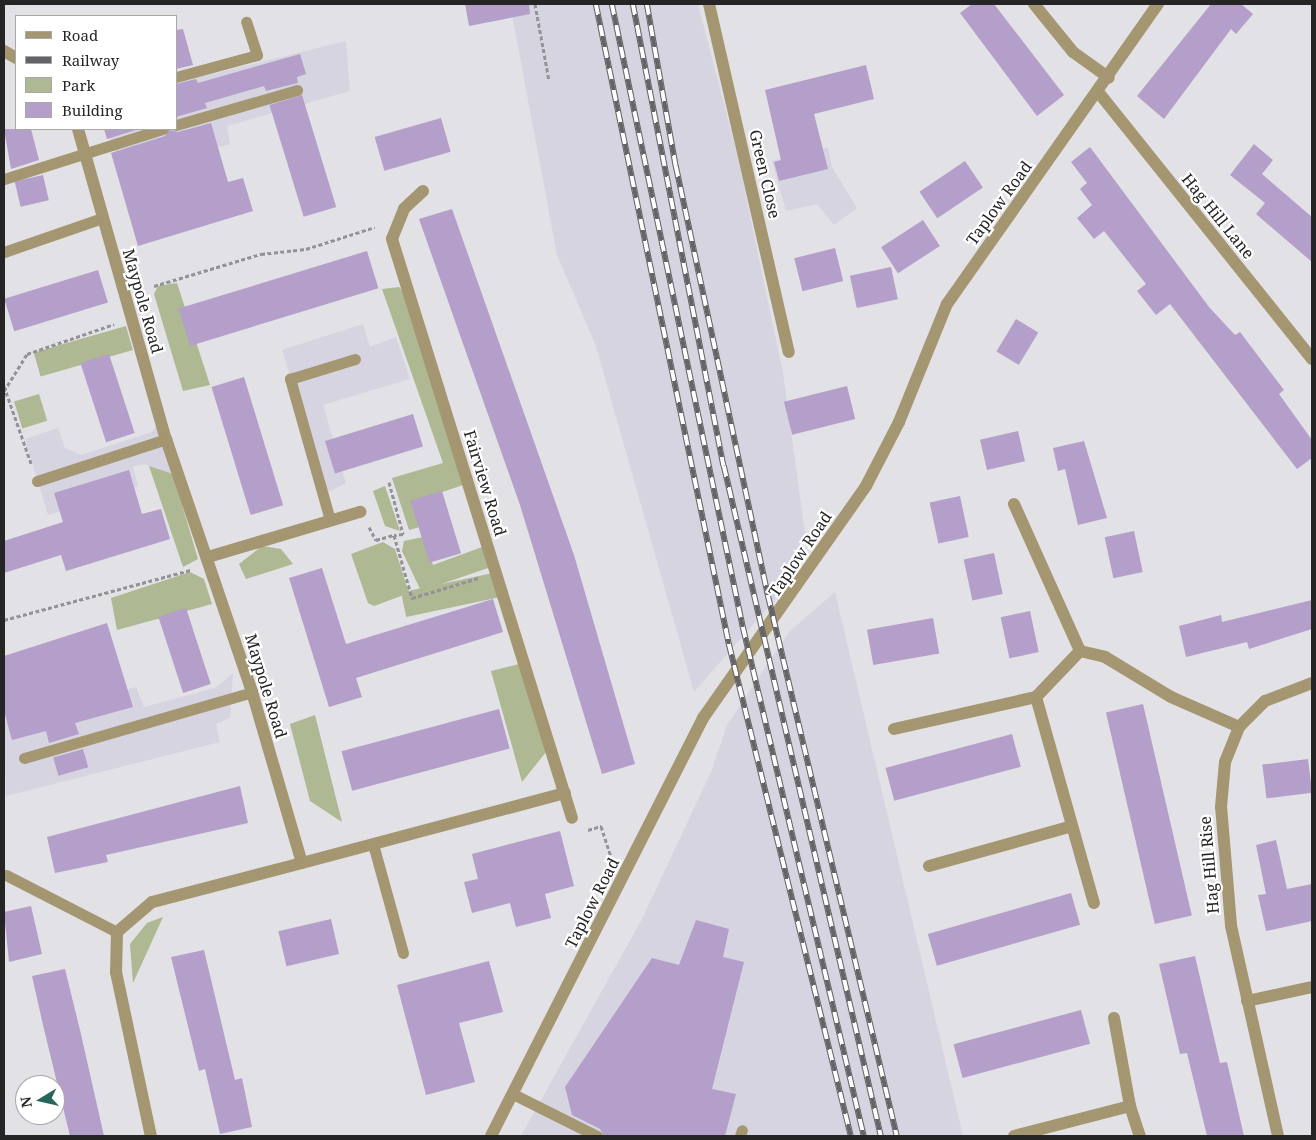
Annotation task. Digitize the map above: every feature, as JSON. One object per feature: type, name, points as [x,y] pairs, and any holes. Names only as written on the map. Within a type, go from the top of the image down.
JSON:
[{"type":"street","name":"Green Close","points":[[709,4],[789,352]]},
{"type":"street","points":[[1034,4],[1072,52],[1109,78]]},
{"type":"street","name":"Taplow Road","points":[[491,1136],[515,1095],[703,718],[866,486],[899,422],[947,304],[1099,93],[1158,4]]},
{"type":"street","points":[[4,51],[15,57]]},
{"type":"street","name":"Hag Hill Lane","points":[[1099,93],[1312,359]]},
{"type":"street","name":"Maypole Road","points":[[78,130],[166,439],[210,561],[252,692],[302,863]]},
{"type":"street","name":"Fairview Road","points":[[423,192],[404,209],[392,238],[572,818]]},
{"type":"street","points":[[1014,504],[1080,651]]},
{"type":"street","points":[[210,561],[330,520],[360,512]]},
{"type":"street","points":[[894,729],[1036,696],[1080,651]]},
{"type":"street","points":[[1080,651],[1105,657],[1171,697],[1239,727]]},
{"type":"street","name":"Hag Hill Rise","points":[[1278,1136],[1231,925],[1220,807],[1225,762],[1239,727],[1265,701],[1312,683]]},
{"type":"street","points":[[1036,696],[1094,903]]},
{"type":"street","points":[[151,1136],[116,972],[116,932],[152,902],[565,793]]},
{"type":"street","points":[[929,866],[1072,826]]},
{"type":"street","points":[[1247,1001],[1312,986]]},
{"type":"street","points":[[1114,1018],[1130,1106],[1140,1136]]},
{"type":"street","points":[[1014,1136],[1130,1106]]},
{"type":"lane","points":[[178,76],[257,55],[246,22]]},
{"type":"lane","points":[[178,124],[297,90]]},
{"type":"lane","points":[[4,178],[85,151],[159,130]]},
{"type":"lane","points":[[4,252],[102,218]]},
{"type":"lane","points":[[330,520],[290,380],[355,359]]},
{"type":"lane","points":[[37,480],[166,439]]},
{"type":"lane","points":[[24,758],[252,692]]},
{"type":"lane","points":[[373,844],[403,953]]},
{"type":"lane","points":[[6,875],[116,932]]},
{"type":"lane","points":[[515,1095],[597,1136]]},
{"type":"path","points":[[534,4],[549,80]]},
{"type":"path","points":[[154,286],[261,254],[306,249],[366,232],[404,209]]},
{"type":"path","points":[[5,391],[27,354],[131,318]]},
{"type":"path","points":[[4,386],[37,480]]},
{"type":"path","points":[[360,512],[376,540],[403,534],[390,482]]},
{"type":"path","points":[[394,535],[412,598],[486,576]]},
{"type":"path","points":[[4,620],[210,561]]},
{"type":"path","points":[[572,818],[576,834],[601,826],[612,860],[610,880],[622,881]]},
{"type":"shaded area","points":[[510,4],[698,4],[738,158],[783,373],[805,533],[779,595],[694,692],[596,346],[557,255]]},
{"type":"shaded area","points":[[346,41],[350,91],[227,126],[230,144],[124,175],[106,130],[178,130],[178,83]]},
{"type":"shaded area","points":[[828,147],[832,167],[857,208],[834,225],[817,204],[786,211],[772,161]]},
{"type":"shaded area","points":[[363,324],[370,347],[396,337],[410,379],[323,405],[346,483],[327,493],[282,350]]},
{"type":"shaded area","points":[[157,424],[173,474],[143,464],[133,467],[138,486],[48,515],[25,439],[58,428],[65,448],[81,455],[152,432]]},
{"type":"shaded area","points":[[835,592],[963,1136],[521,1136],[642,919],[711,772],[727,725],[789,632]]},
{"type":"shaded area","points":[[233,673],[230,718],[216,724],[220,742],[6,796],[4,722],[136,687],[144,707],[215,688]]},
{"type":"green space","points":[[177,283],[210,385],[183,391],[154,294],[158,286]]},
{"type":"green space","points":[[399,287],[406,294],[463,485],[413,502],[420,527],[409,530],[392,478],[443,463],[382,289]]},
{"type":"green space","points":[[126,326],[133,350],[41,376],[34,352]]},
{"type":"green space","points":[[39,394],[47,421],[22,428],[14,402]]},
{"type":"green space","points":[[149,466],[173,474],[198,559],[183,567]]},
{"type":"green space","points":[[385,486],[400,531],[385,526],[373,491]]},
{"type":"green space","points":[[423,537],[433,565],[485,546],[491,567],[421,591],[402,551],[404,541]]},
{"type":"green space","points":[[383,542],[395,549],[409,593],[374,606],[368,603],[351,554]]},
{"type":"green space","points":[[262,546],[281,549],[293,564],[246,579],[239,564]]},
{"type":"green space","points":[[190,572],[204,579],[212,604],[117,630],[111,598]]},
{"type":"green space","points":[[493,573],[498,597],[406,617],[401,593]]},
{"type":"green space","points":[[519,664],[546,752],[522,782],[491,671]]},
{"type":"green space","points":[[315,715],[342,822],[310,801],[290,724]]},
{"type":"green space","points":[[163,917],[133,983],[130,944],[147,923]]},
{"type":"building","points":[[465,4],[529,4],[530,14],[469,26]]},
{"type":"building","points":[[972,4],[994,4],[1064,95],[1037,116],[960,13]]},
{"type":"building","points":[[1211,4],[1241,4],[1253,14],[1236,34],[1231,29],[1164,119],[1137,96]]},
{"type":"building","points":[[183,29],[193,65],[178,69],[178,30]]},
{"type":"building","points":[[300,54],[306,74],[297,77],[298,83],[266,91],[264,86],[205,103],[207,108],[178,116],[178,84],[196,79],[198,83]]},
{"type":"building","points":[[866,65],[874,99],[814,114],[828,169],[779,181],[774,162],[781,160],[765,90]]},
{"type":"building","points":[[302,95],[336,207],[304,217],[269,105]]},
{"type":"building","points":[[441,118],[451,152],[384,171],[375,137]]},
{"type":"building","points":[[211,123],[228,182],[243,178],[253,211],[138,246],[111,153],[165,136],[170,130],[178,132]]},
{"type":"building","points":[[4,129],[31,130],[39,160],[11,169]]},
{"type":"building","points":[[104,130],[136,130],[107,139]]},
{"type":"building","points":[[1254,144],[1273,160],[1262,174],[1312,217],[1312,262],[1256,214],[1265,203],[1230,175]]},
{"type":"building","points":[[1090,147],[1209,307],[1235,335],[1240,332],[1284,390],[1279,394],[1312,440],[1312,458],[1297,469],[1170,304],[1156,315],[1137,291],[1146,284],[1104,231],[1094,239],[1077,218],[1092,205],[1080,189],[1087,183],[1071,162]]},
{"type":"building","points":[[965,161],[983,188],[937,218],[919,192]]},
{"type":"building","points":[[43,175],[49,200],[21,207],[15,182]]},
{"type":"building","points":[[452,209],[574,555],[635,764],[602,774],[520,505],[419,219]]},
{"type":"building","points":[[923,220],[940,246],[898,273],[881,247]]},
{"type":"building","points":[[835,248],[843,281],[802,291],[794,258]]},
{"type":"building","points":[[367,251],[378,288],[190,346],[179,309]]},
{"type":"building","points":[[891,267],[898,299],[857,308],[850,276]]},
{"type":"building","points":[[98,270],[108,303],[14,331],[4,299]]},
{"type":"building","points":[[1016,319],[1038,332],[1019,365],[996,352]]},
{"type":"building","points":[[109,354],[135,433],[106,442],[80,363]]},
{"type":"building","points":[[244,377],[283,505],[251,515],[211,387]]},
{"type":"building","points":[[847,386],[855,419],[792,435],[784,402]]},
{"type":"building","points":[[413,414],[423,447],[335,473],[325,441]]},
{"type":"building","points":[[1018,431],[1025,461],[987,470],[980,440]]},
{"type":"building","points":[[1084,441],[1107,518],[1078,525],[1065,469],[1058,471],[1053,448]]},
{"type":"building","points":[[129,470],[142,514],[161,509],[170,539],[66,571],[61,555],[4,573],[4,541],[63,522],[54,493]]},
{"type":"building","points":[[442,491],[461,553],[429,563],[410,501]]},
{"type":"building","points":[[960,496],[969,537],[938,544],[930,502]]},
{"type":"building","points":[[1134,531],[1143,572],[1113,578],[1105,537]]},
{"type":"building","points":[[994,553],[1003,594],[972,601],[964,559]]},
{"type":"building","points":[[322,568],[346,644],[493,599],[503,632],[356,678],[362,697],[329,707],[289,578]]},
{"type":"building","points":[[1312,600],[1312,629],[1249,649],[1247,642],[1186,657],[1179,626],[1221,615],[1222,622]]},
{"type":"building","points":[[186,608],[211,684],[183,693],[158,617]]},
{"type":"building","points":[[1030,611],[1039,652],[1009,658],[1001,617]]},
{"type":"building","points":[[933,618],[939,653],[873,665],[867,630]]},
{"type":"building","points":[[107,623],[133,707],[75,723],[79,734],[49,743],[46,731],[12,740],[4,711],[4,656]]},
{"type":"building","points":[[1143,704],[1192,915],[1155,924],[1106,713]]},
{"type":"building","points":[[499,709],[510,749],[352,791],[342,751]]},
{"type":"building","points":[[1012,734],[1021,767],[894,801],[885,768]]},
{"type":"building","points":[[83,749],[88,767],[58,776],[53,758]]},
{"type":"building","points":[[1308,759],[1312,793],[1266,798],[1262,765]]},
{"type":"building","points":[[240,786],[248,823],[106,855],[108,862],[55,873],[47,837]]},
{"type":"building","points":[[560,831],[574,886],[545,894],[551,918],[516,927],[510,903],[472,913],[464,882],[478,879],[472,854]]},
{"type":"building","points":[[1276,840],[1287,889],[1312,884],[1312,921],[1266,931],[1258,895],[1266,894],[1256,845]]},
{"type":"building","points":[[1071,893],[1080,925],[937,966],[928,934]]},
{"type":"building","points":[[31,906],[42,954],[9,962],[4,912]]},
{"type":"building","points":[[331,919],[339,954],[286,966],[278,931]]},
{"type":"building","points":[[696,920],[729,929],[723,957],[744,962],[712,1089],[736,1094],[725,1136],[604,1136],[600,1129],[572,1115],[565,1087],[652,958],[679,965]]},
{"type":"building","points":[[204,950],[235,1080],[242,1078],[252,1127],[220,1134],[205,1069],[199,1071],[171,957]]},
{"type":"building","points":[[1195,956],[1220,1063],[1227,1062],[1244,1136],[1207,1136],[1187,1053],[1180,1054],[1159,964]]},
{"type":"building","points":[[489,961],[503,1012],[459,1023],[475,1082],[426,1095],[397,985]]},
{"type":"building","points":[[65,969],[104,1136],[70,1136],[65,1115],[65,1075],[55,1075],[32,976]]},
{"type":"building","points":[[1081,1010],[1090,1044],[963,1078],[953,1044]]},
{"type":"railway","points":[[596,4],[729,644],[851,1136]]},
{"type":"railway","points":[[612,4],[743,627],[864,1136]]},
{"type":"railway","points":[[633,4],[724,466],[881,1136]]},
{"type":"railway","points":[[647,4],[676,166],[768,595],[897,1136]]}]
